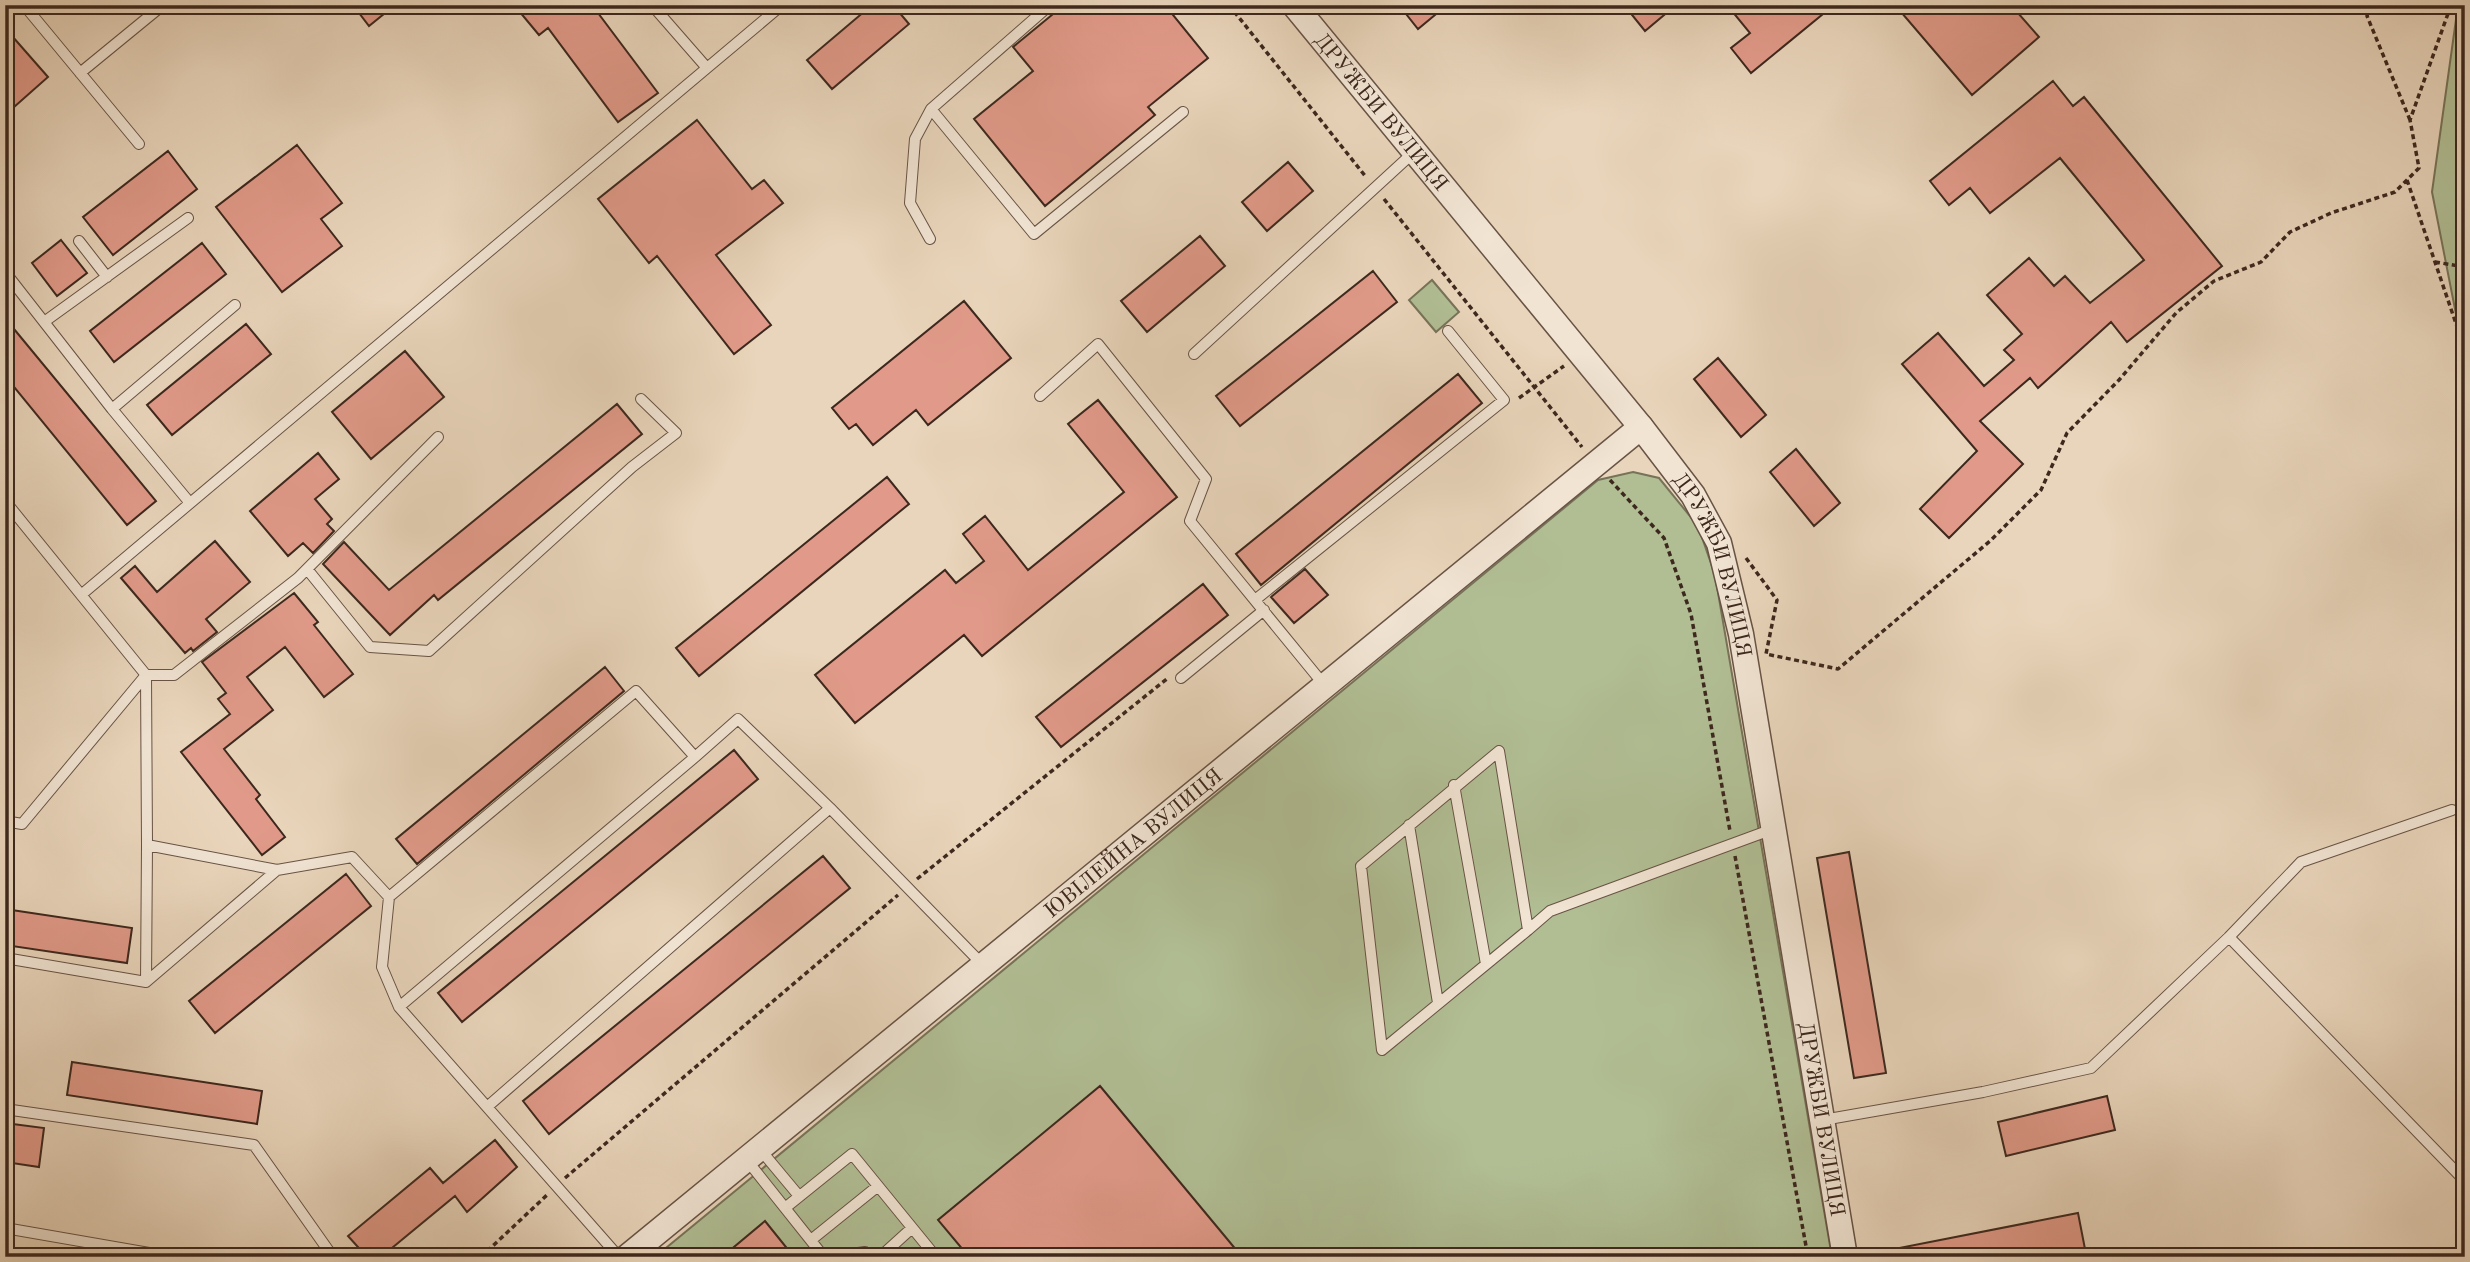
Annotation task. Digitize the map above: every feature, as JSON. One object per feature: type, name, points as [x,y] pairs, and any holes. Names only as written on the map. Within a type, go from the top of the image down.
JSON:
[{"type":"street","name":"ДРУЖБИ ВУЛИЦЯ","points":[[1295,6],[1641,428],[1693,495],[1719,543],[1741,634],[1845,1257]]},
{"type":"street","name":"ЮВІЛЕЙНА ВУЛИЦЯ","points":[[627,1257],[1641,428]]},
{"type":"lane","points":[[24,5],[139,144]]},
{"type":"lane","points":[[80,74],[163,5]]},
{"type":"lane","points":[[652,5],[706,68]]},
{"type":"lane","points":[[81,595],[782,5]]},
{"type":"lane","points":[[930,239],[910,203],[915,139],[931,108],[1050,5]]},
{"type":"lane","points":[[931,108],[1034,234],[1183,112]]},
{"type":"lane","points":[[1194,354],[1414,152]]},
{"type":"lane","points":[[44,322],[188,218]]},
{"type":"lane","points":[[79,241],[107,277]]},
{"type":"lane","points":[[5,272],[112,409],[190,503]]},
{"type":"lane","points":[[112,409],[235,305]]},
{"type":"lane","points":[[1255,600],[1504,400],[1448,331]]},
{"type":"lane","points":[[1040,396],[1098,344],[1206,478],[1190,521],[1325,687]]},
{"type":"lane","points":[[307,569],[370,648],[429,651],[632,467],[676,433],[641,399]]},
{"type":"lane","points":[[146,675],[174,676],[307,569],[439,437]]},
{"type":"lane","points":[[5,501],[146,675],[146,982]]},
{"type":"lane","points":[[1180,675],[1264,610]]},
{"type":"lane","points":[[5,821],[22,824],[146,675]]},
{"type":"lane","points":[[619,1257],[399,1007],[382,967],[389,897],[636,691],[695,757]]},
{"type":"lane","points":[[399,1007],[738,719],[830,808],[983,965]]},
{"type":"lane","points":[[1528,930],[1499,751],[1454,785],[1360,866],[1382,1050],[1528,930],[1550,911],[1774,829]]},
{"type":"lane","points":[[1454,785],[1486,964]]},
{"type":"lane","points":[[487,1107],[830,808]]},
{"type":"lane","points":[[1822,1120],[1983,1092],[2091,1068],[2229,937],[2301,862],[2452,810]]},
{"type":"lane","points":[[1409,825],[1438,1003]]},
{"type":"lane","points":[[147,845],[277,870],[352,857],[389,897]]},
{"type":"lane","points":[[146,982],[277,870]]},
{"type":"lane","points":[[2229,937],[2465,1181]]},
{"type":"lane","points":[[5,958],[146,982]]},
{"type":"lane","points":[[5,1109],[254,1145],[333,1257]]},
{"type":"lane","points":[[753,1154],[799,1196]]},
{"type":"lane","points":[[753,1154],[785,1208],[824,1257]]},
{"type":"lane","points":[[785,1208],[852,1154],[936,1257]]},
{"type":"lane","points":[[811,1240],[878,1186]]},
{"type":"lane","points":[[5,1228],[172,1257]]},
{"type":"lane","points":[[880,1257],[912,1228]]},
{"type":"lane","points":[[830,1257],[865,1252],[869,1257]]},
{"type":"path","points":[[1229,5],[1596,464]]},
{"type":"path","points":[[1740,548],[1776,600],[1766,654],[1794,662],[1838,669],[1990,541],[2041,490],[2067,433],[2119,380],[2175,313],[2214,281],[2261,262],[2290,232],[2331,213],[2395,192],[2419,168],[2410,120],[2367,16],[2370,5]]},
{"type":"path","points":[[2410,120],[2450,8],[2465,6]]},
{"type":"path","points":[[2407,180],[2465,350]]},
{"type":"path","points":[[2435,262],[2465,267]]},
{"type":"path","points":[[1534,386],[1581,354]]},
{"type":"path","points":[[481,1257],[556,1186],[907,887],[1180,675]]},
{"type":"green space","points":[[2458,5],[2465,5],[2465,360],[2432,192]]},
{"type":"green space","points":[[1432,280],[1459,312],[1436,332],[1409,300]]},
{"type":"green space","points":[[1633,472],[1659,478],[1698,526],[1715,575],[1832,1257],[655,1257],[1598,480]]},
{"type":"building","points":[[353,5],[395,5],[369,26]]},
{"type":"building","points":[[514,5],[592,5],[658,93],[618,122],[548,28],[539,35]]},
{"type":"building","points":[[872,5],[893,5],[909,24],[832,89],[807,60]]},
{"type":"building","points":[[1064,5],[1165,5],[1208,58],[1148,107],[1155,115],[1045,206],[974,119],[1033,71],[1013,47]]},
{"type":"building","points":[[1399,5],[1447,5],[1418,29]]},
{"type":"building","points":[[1624,5],[1676,5],[1645,31]]},
{"type":"building","points":[[1727,5],[1834,5],[1751,73],[1731,48],[1750,33]]},
{"type":"building","points":[[1895,5],[2011,5],[2039,37],[1972,95]]},
{"type":"building","points":[[5,28],[48,77],[5,115]]},
{"type":"building","points":[[2053,81],[2073,106],[2084,97],[2222,266],[2127,342],[2111,322],[2038,388],[2030,378],[1980,421],[2023,464],[1949,538],[1920,509],[1977,451],[1902,364],[1938,333],[1984,386],[2014,360],[2004,350],[2022,334],[1987,295],[2029,258],[2054,286],[2065,276],[2090,303],[2144,260],[2060,158],[1990,213],[1970,188],[1949,205],[1930,181]]},
{"type":"building","points":[[697,120],[752,189],[764,180],[783,203],[716,255],[771,325],[734,354],[657,256],[649,263],[598,199]]},
{"type":"building","points":[[297,145],[342,203],[321,219],[342,246],[282,292],[216,207]]},
{"type":"building","points":[[168,151],[197,189],[113,255],[83,217]]},
{"type":"building","points":[[1288,162],[1313,191],[1267,231],[1242,202]]},
{"type":"building","points":[[1200,236],[1225,266],[1147,332],[1121,301]]},
{"type":"building","points":[[61,240],[87,273],[57,296],[32,263]]},
{"type":"building","points":[[202,243],[226,274],[114,362],[90,331]]},
{"type":"building","points":[[1373,271],[1397,302],[1240,426],[1216,396]]},
{"type":"building","points":[[964,301],[1011,358],[928,425],[916,410],[873,445],[856,424],[849,429],[832,408]]},
{"type":"building","points":[[246,324],[271,354],[172,435],[147,405]]},
{"type":"building","points":[[14,329],[156,501],[127,525],[5,376],[5,336]]},
{"type":"building","points":[[405,351],[444,397],[371,459],[332,412]]},
{"type":"building","points":[[1718,358],[1766,415],[1741,437],[1694,379]]},
{"type":"building","points":[[1458,374],[1482,403],[1261,585],[1236,554]]},
{"type":"building","points":[[1098,400],[1177,497],[982,656],[964,635],[855,723],[815,675],[945,570],[956,583],[984,561],[963,534],[985,516],[1028,570],[1124,492],[1068,424]]},
{"type":"building","points":[[617,404],[642,434],[438,600],[434,595],[390,635],[323,564],[344,542],[389,590]]},
{"type":"building","points":[[1796,449],[1840,503],[1814,526],[1770,472]]},
{"type":"building","points":[[318,453],[339,479],[315,499],[332,519],[327,524],[334,531],[313,553],[303,543],[288,556],[250,511]]},
{"type":"building","points":[[887,477],[909,504],[699,676],[676,648]]},
{"type":"building","points":[[215,541],[250,582],[206,619],[217,632],[193,651],[191,648],[185,653],[121,578],[135,566],[157,592]]},
{"type":"building","points":[[1305,569],[1328,595],[1294,623],[1271,597]]},
{"type":"building","points":[[1203,584],[1228,615],[1061,747],[1036,717]]},
{"type":"building","points":[[294,593],[318,622],[314,625],[353,674],[324,697],[285,647],[247,677],[273,710],[224,749],[260,795],[256,799],[285,837],[262,855],[181,752],[230,714],[218,699],[226,693],[202,662]]},
{"type":"building","points":[[605,667],[624,691],[417,864],[396,839]]},
{"type":"building","points":[[734,750],[758,779],[462,1022],[438,993]]},
{"type":"building","points":[[1849,852],[1886,1073],[1854,1078],[1817,858]]},
{"type":"building","points":[[823,856],[850,888],[549,1134],[523,1101]]},
{"type":"building","points":[[346,874],[371,906],[215,1033],[189,1001]]},
{"type":"building","points":[[5,909],[132,928],[127,963],[5,945]]},
{"type":"building","points":[[72,1062],[262,1091],[257,1124],[67,1095]]},
{"type":"building","points":[[1100,1086],[1242,1257],[969,1257],[938,1220]]},
{"type":"building","points":[[2107,1096],[2115,1130],[2006,1156],[1998,1122]]},
{"type":"building","points":[[5,1123],[44,1128],[39,1167],[5,1162]]},
{"type":"building","points":[[495,1140],[517,1167],[467,1212],[455,1196],[381,1257],[367,1257],[348,1236],[430,1168],[443,1183]]},
{"type":"building","points":[[2078,1213],[2085,1249],[2047,1257],[1894,1257],[1894,1249]]},
{"type":"building","points":[[765,1221],[794,1257],[722,1257]]}]
